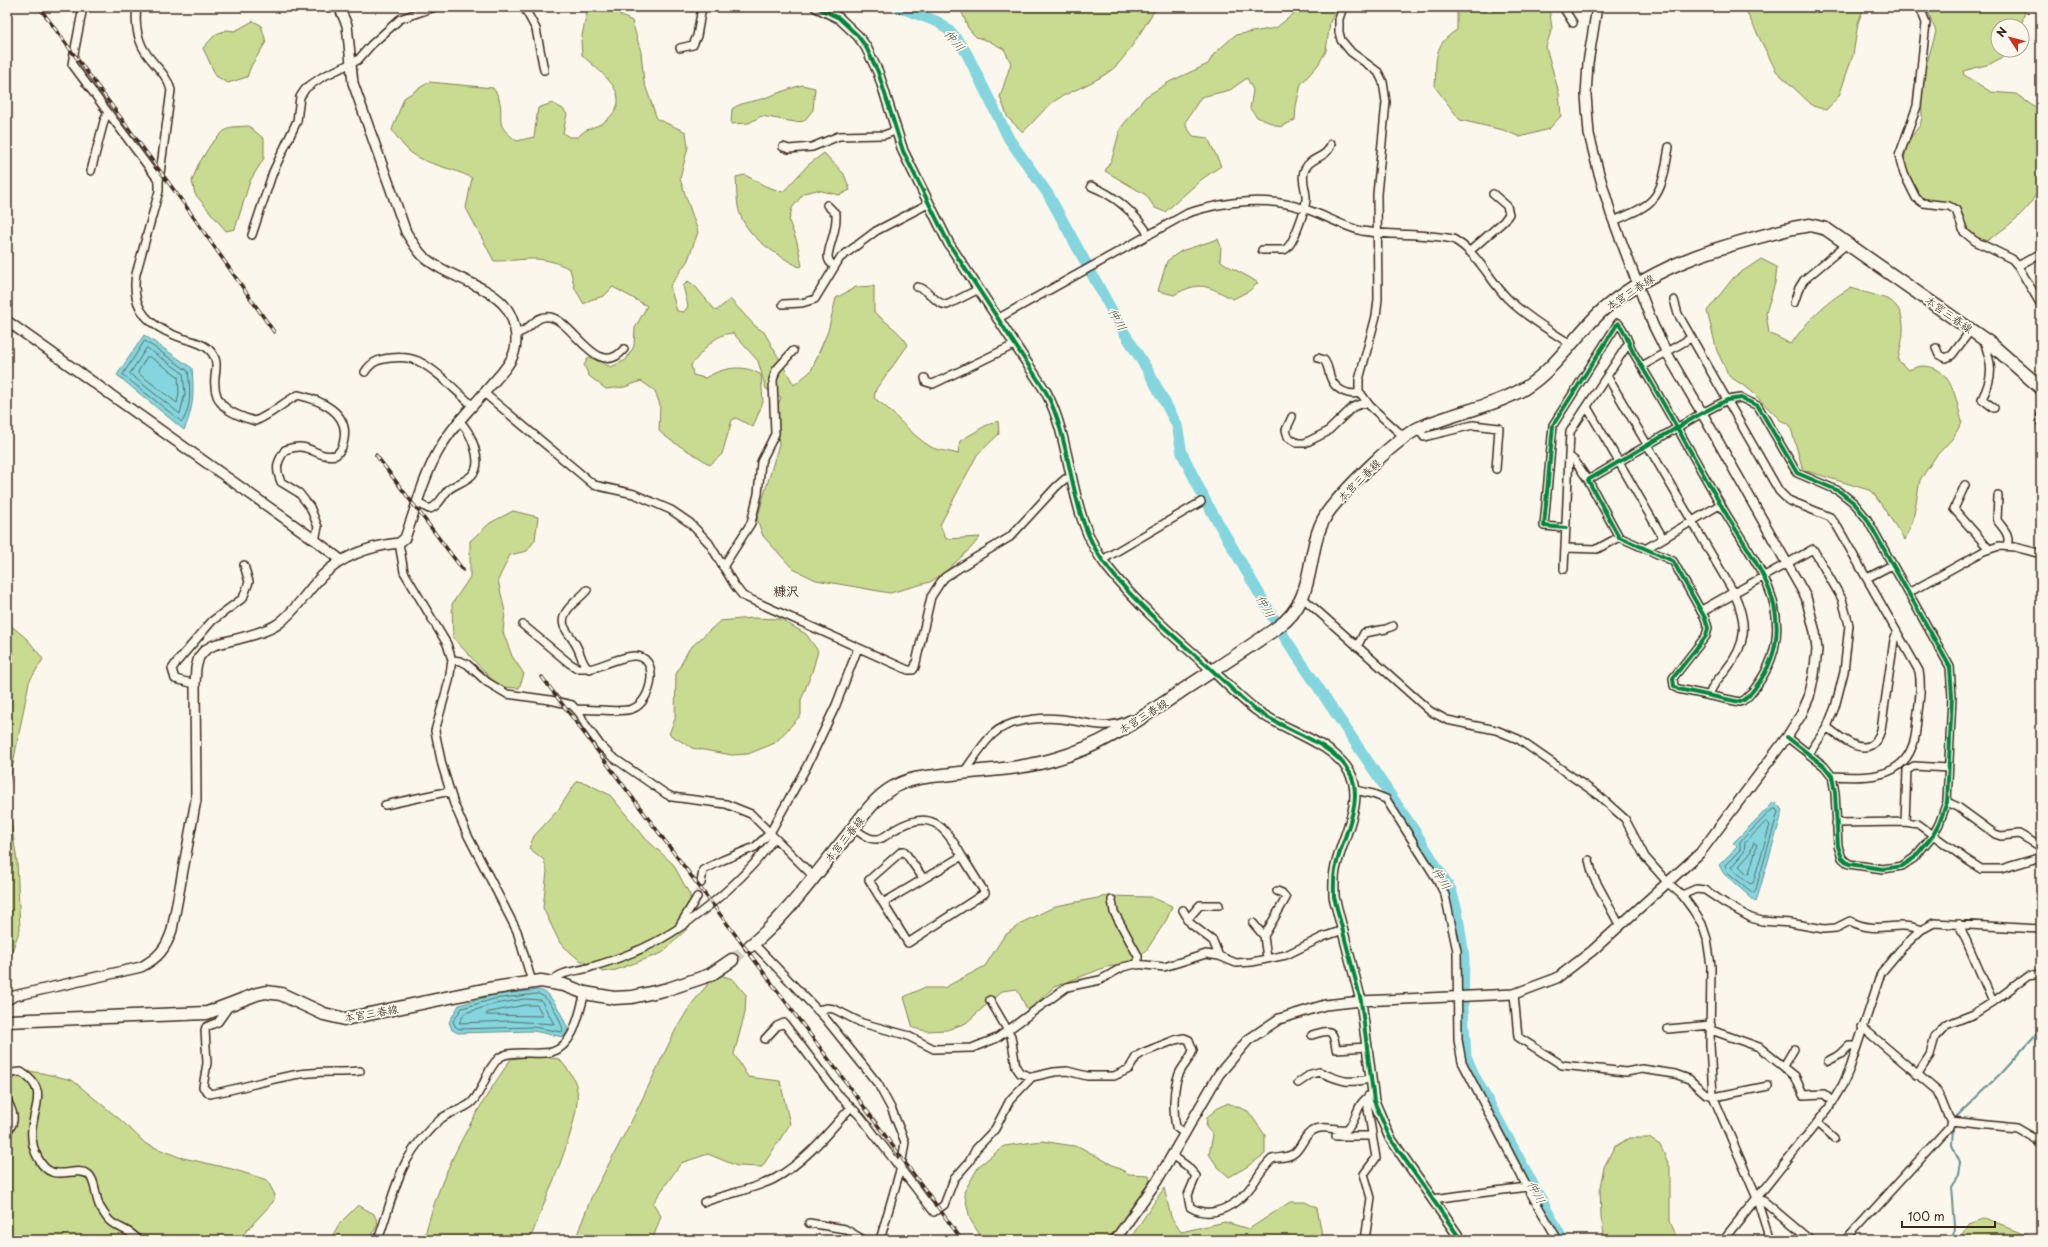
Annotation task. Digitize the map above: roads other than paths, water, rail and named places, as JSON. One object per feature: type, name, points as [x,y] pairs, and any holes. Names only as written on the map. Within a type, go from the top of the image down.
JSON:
[{"type":"main road","name":"本宮三春線","points":[[752,945],[813,876],[877,799],[902,782],[921,777],[1032,764],[1064,757],[1087,749],[1139,719],[1286,622],[1303,598],[1319,533],[1326,516],[1351,487],[1404,437],[1419,429],[1514,394],[1539,377],[1605,308],[1638,284],[1694,256],[1793,228],[1810,225],[1826,229],[1983,338],[2041,388]]},
{"type":"main road","name":"本宮三春線","points":[[7,1021],[207,1013],[257,994],[275,992],[332,1017],[345,1019],[488,989],[546,980],[585,993],[614,998],[650,994],[710,975],[732,960]]},
{"type":"street","points":[[83,7],[72,64],[159,181]]},
{"type":"street","points":[[137,7],[136,27],[143,48],[165,76],[171,90],[158,196],[134,285],[135,297],[143,314],[154,325],[176,336],[204,346],[211,352],[217,364],[214,388],[216,397],[232,413],[255,421],[268,416],[288,400],[298,395],[322,404],[335,412],[343,422],[346,430],[342,448],[336,455],[322,455],[310,448],[295,446],[285,450],[276,468],[281,482],[299,493],[310,507],[318,527],[315,540]]},
{"type":"street","points":[[7,1000],[14,996],[141,967],[157,958],[168,942],[196,800],[195,684],[199,657],[205,650],[276,625],[294,610],[321,576],[341,560],[384,545],[399,544],[405,538],[434,460],[459,421],[509,365],[514,352],[515,333],[511,318],[502,303],[486,291],[435,265],[416,248],[400,218],[353,83],[347,25],[340,7]]},
{"type":"street","points":[[252,235],[273,172],[297,121],[302,94],[311,84],[358,60],[371,45],[400,20],[435,7]]},
{"type":"street","points":[[524,7],[536,29],[544,70]]},
{"type":"street","points":[[680,48],[693,45],[697,36],[702,7]]},
{"type":"street","points":[[816,7],[839,18],[858,36],[866,47],[878,72],[895,131],[948,244],[1050,399],[1059,423],[1071,479],[1081,516],[1102,560],[1130,594],[1256,710],[1272,721],[1323,747],[1338,757],[1350,774],[1355,790],[1351,816],[1336,865],[1334,897],[1360,1001],[1367,1047],[1370,1080],[1368,1109],[1376,1158],[1364,1174],[1370,1198],[1366,1240]]},
{"type":"street","points":[[1343,7],[1339,19],[1341,40],[1351,52],[1378,72],[1385,90],[1384,122],[1377,194],[1378,299],[1376,316],[1358,380],[1360,393],[1366,402],[1404,437]]},
{"type":"street","points":[[1563,7],[1573,23]]},
{"type":"street","points":[[1115,1240],[1172,1156],[1220,1074],[1239,1048],[1258,1032],[1279,1019],[1325,1005],[1360,1001],[1514,994],[1557,978],[1592,951],[1700,853],[1787,737],[1809,697],[1814,675],[1817,650],[1815,632],[1806,597],[1702,412],[1666,352],[1647,312],[1614,221],[1592,150],[1586,115],[1588,63],[1598,7]]},
{"type":"street","points":[[1920,7],[1926,23],[1925,45],[1918,84],[1917,106],[1899,156],[1904,174],[1916,198],[1923,203],[1948,206],[1956,210],[1964,232],[1975,241],[2008,255],[2018,266],[2041,304]]},
{"type":"street","points":[[91,171],[104,121],[108,112]]},
{"type":"street","points":[[783,147],[789,149],[812,147],[839,136],[884,135],[895,131]]},
{"type":"street","points":[[1262,250],[1280,251],[1287,249],[1295,235],[1305,208],[1306,199],[1303,171],[1309,161],[1324,154],[1331,144]]},
{"type":"street","points":[[1614,221],[1646,205],[1656,196],[1661,183],[1669,147]]},
{"type":"street","points":[[1091,186],[1115,198],[1134,214],[1149,235]]},
{"type":"street","points":[[1470,252],[1504,221],[1508,214],[1507,206],[1493,194]]},
{"type":"street","points":[[997,319],[1188,214],[1204,208],[1231,203],[1267,202],[1305,208],[1345,227],[1377,233],[1448,238],[1464,245],[1508,298],[1570,344]]},
{"type":"street","points":[[783,304],[796,304],[815,299],[840,258],[876,231],[928,204]]},
{"type":"street","points":[[827,205],[836,214],[836,229],[828,257],[830,263],[834,266]]},
{"type":"street","points":[[1794,303],[1799,288],[1804,280],[1848,243]]},
{"type":"street","points":[[2018,266],[2041,253]]},
{"type":"street","points":[[917,287],[923,289],[939,302],[947,304],[977,290]]},
{"type":"street","points":[[1674,300],[1678,314],[1691,338],[1779,491],[1788,500],[1830,517],[1837,526],[1897,632],[1916,662],[1921,680],[1912,747],[1907,756],[1897,767],[1884,774],[1832,776]]},
{"type":"street","points":[[515,333],[523,331],[539,318],[549,317],[560,322],[596,354],[608,358],[613,357],[624,349]]},
{"type":"street","points":[[7,321],[341,560]]},
{"type":"street","points":[[1566,528],[1544,526],[1553,425],[1618,323],[1628,344],[1721,504],[1762,577],[1772,598],[1777,621],[1776,640],[1768,667],[1755,687],[1743,701],[1709,696],[1678,689],[1672,683],[1673,678],[1706,636],[1708,626],[1702,611],[1673,561],[1647,548],[1618,537],[1588,480],[1575,461],[1569,456]]},
{"type":"street","points":[[1936,348],[1939,355],[1946,358],[1952,355],[1971,330]]},
{"type":"street","points":[[1642,366],[1691,338]]},
{"type":"street","points":[[1983,338],[1992,373],[1990,384],[1982,399],[1994,408]]},
{"type":"street","points":[[1564,568],[1570,432],[1628,344]]},
{"type":"street","points":[[925,378],[926,382],[933,384],[1014,345]]},
{"type":"street","points":[[723,568],[751,523],[758,494],[761,462],[775,434],[773,380],[776,370],[793,351]]},
{"type":"street","points":[[365,372],[374,362],[385,358],[401,357],[417,360],[473,406]]},
{"type":"street","points":[[1318,358],[1322,359],[1326,363],[1333,383],[1347,393],[1360,393]]},
{"type":"street","points":[[1607,376],[1649,445],[1734,593],[1743,618],[1744,631],[1742,643],[1735,657],[1711,688],[1709,696]]},
{"type":"street","points":[[484,393],[594,485],[634,494],[679,514],[709,543],[723,568],[743,596],[908,670],[913,670],[916,667],[930,597],[945,577],[979,555],[1005,541],[1056,487],[1065,479],[1071,479]]},
{"type":"street","points":[[1588,480],[1702,412],[1727,400],[1741,398],[1758,406],[1794,470],[1804,478],[1839,491],[1850,499],[1867,519],[1892,565],[1910,592],[1950,667],[1952,697],[1947,802],[1934,835],[1914,858],[1902,866],[1883,869],[1863,868],[1849,864],[1842,858],[1838,846],[1835,793],[1832,776],[1824,766],[1787,737]]},
{"type":"street","points":[[1292,417],[1286,430],[1288,437],[1297,443],[1305,443],[1327,432],[1353,407],[1366,402]]},
{"type":"street","points":[[1587,407],[1663,538]]},
{"type":"street","points":[[2041,415],[2041,423]]},
{"type":"street","points":[[418,503],[429,509],[434,508],[449,490],[471,476],[475,471],[475,448],[464,427],[459,421]]},
{"type":"street","points":[[1419,429],[1424,437],[1473,425],[1499,428],[1496,469]]},
{"type":"street","points":[[1965,485],[1954,509],[1989,549]]},
{"type":"street","points":[[1998,496],[1997,520],[2008,534],[2009,539],[2007,546]]},
{"type":"street","points":[[1102,560],[1201,502]]},
{"type":"street","points":[[1647,548],[1721,504]]},
{"type":"street","points":[[1565,548],[1597,549],[1618,537]]},
{"type":"street","points":[[399,544],[404,572],[447,644],[452,660],[449,680],[435,730],[437,747],[450,791],[468,836],[517,930],[532,982]]},
{"type":"street","points":[[1910,592],[1989,549],[2007,546],[2041,554]]},
{"type":"street","points":[[1702,611],[1813,549],[1846,609],[1849,625],[1844,672],[1835,707],[1827,727],[1809,754]]},
{"type":"street","points":[[195,684],[175,679],[172,669],[176,662],[212,621],[242,598],[249,582],[244,565]]},
{"type":"street","points":[[1867,578],[1892,565]]},
{"type":"street","points":[[586,668],[576,645],[564,626],[563,619],[567,609],[587,590]]},
{"type":"street","points":[[1303,598],[1430,711],[1446,720],[1496,730],[1518,739],[1604,798],[1625,819],[1645,857],[1668,883],[1682,895],[1702,924],[1707,938],[1711,966],[1713,1096],[1756,1197],[1770,1240]]},
{"type":"street","points":[[523,625],[570,664],[577,668],[589,669],[634,656],[642,657],[649,664],[651,670],[649,691],[645,699],[633,709],[623,711],[576,709]]},
{"type":"street","points":[[1358,647],[1364,633],[1386,630],[1393,626]]},
{"type":"street","points":[[1827,727],[1845,742],[1856,747],[1869,745],[1877,739],[1882,730],[1894,640],[1897,632]]},
{"type":"street","points":[[552,982],[561,975],[590,968],[635,952],[679,927],[732,886],[766,849],[836,705],[858,648]]},
{"type":"street","points":[[452,660],[467,664],[487,682],[507,694],[550,700],[572,705],[588,729],[611,756],[666,794],[718,802],[735,806],[751,814],[813,876]]},
{"type":"street","points":[[964,772],[993,734],[1012,723],[1053,718],[1102,726],[1122,723],[1131,718],[1139,719]]},
{"type":"street","points":[[1905,822],[1907,770],[1914,766],[1948,768]]},
{"type":"street","points":[[1355,790],[1386,799],[1438,881],[1445,895],[1447,911],[1455,937],[1458,996],[1458,1040],[1462,1062],[1527,1187],[1558,1240]]},
{"type":"street","points":[[385,805],[450,791]]},
{"type":"street","points":[[1947,802],[1958,807],[1995,834],[2001,836],[2018,834],[2041,847]]},
{"type":"street","points":[[853,828],[870,838],[878,839],[909,822],[916,820],[929,821],[938,825],[949,833],[985,893],[908,943],[869,880],[902,851],[908,854],[923,878]]},
{"type":"street","points":[[1836,823],[1905,822],[1918,824],[1981,869],[2001,868],[2041,857]]},
{"type":"street","points":[[701,883],[704,870],[754,847],[772,835]]},
{"type":"street","points":[[884,903],[923,878],[962,856]]},
{"type":"street","points":[[1589,860],[1593,876],[1620,926]]},
{"type":"street","points":[[1682,895],[1696,889],[1705,890],[1751,918],[1762,921],[1790,923],[1824,929],[1836,928],[1850,921],[1863,927],[1873,929],[1910,925],[1921,930]]},
{"type":"street","points":[[1264,936],[1286,898],[1282,893],[1277,891]]},
{"type":"street","points":[[679,927],[697,897]]},
{"type":"street","points":[[1112,900],[1114,912],[1138,956],[1138,965]]},
{"type":"street","points":[[1187,920],[1200,905],[1219,905]]},
{"type":"street","points":[[1183,910],[1187,920],[1213,941],[1219,956]]},
{"type":"street","points":[[1253,923],[1264,936],[1267,958]]},
{"type":"street","points":[[1722,1240],[1833,1102],[1843,1084],[1881,973],[1895,955],[1921,930],[1934,923],[2041,929]]},
{"type":"street","points":[[1959,924],[1993,1002]]},
{"type":"street","points":[[817,1010],[827,1008],[834,1009],[862,1023],[906,1035],[934,1049],[972,1048],[997,1038],[1067,987],[1100,980],[1123,967],[1138,965],[1164,967],[1206,954],[1219,956],[1236,963],[1286,955],[1343,930]]},
{"type":"street","points":[[752,945],[817,1010],[878,1084],[905,1142],[900,1167],[880,1240]]},
{"type":"street","points":[[1917,1075],[1930,1055],[1935,1038],[1946,1025],[1974,1014],[2028,976],[2041,974]]},
{"type":"street","points":[[378,1240],[397,1178],[402,1166],[415,1148],[443,1118],[472,1102],[498,1059],[504,1055],[514,1053],[554,1052],[564,1046],[572,1034],[585,993]]},
{"type":"street","points":[[1514,994],[1518,1038],[1562,1065],[1626,1072],[1642,1069],[1675,1074],[1689,1079],[1706,1094],[1713,1096],[1768,1086]]},
{"type":"street","points":[[990,1000],[1013,1041],[1016,1067],[1020,1073],[1032,1077],[1054,1072],[1067,1071],[1087,1076],[1114,1076],[1129,1069],[1136,1057],[1142,1052],[1160,1044],[1184,1038],[1189,1040],[1193,1050],[1189,1061],[1179,1073],[1174,1106],[1176,1127],[1185,1134]]},
{"type":"street","points":[[230,1005],[218,1022],[206,1027],[205,1030],[207,1063],[202,1082],[203,1088],[210,1094],[247,1084],[295,1075],[334,1071],[360,1071]]},
{"type":"street","points":[[765,1039],[777,1026],[784,1023],[837,1093],[860,1116],[934,1212],[944,1205],[954,1179],[969,1162],[976,1149],[995,1129],[1010,1100],[1032,1077]]},
{"type":"street","points":[[1668,1030],[1711,1027],[1759,1047],[1795,1076],[1803,1095],[1824,1094],[1833,1102]]},
{"type":"street","points":[[1862,1027],[1936,1090],[1941,1098],[1945,1113],[1951,1121],[2018,1128],[2041,1142]]},
{"type":"street","points":[[1312,1035],[1325,1031],[1331,1031],[1334,1034],[1336,1050],[1367,1047]]},
{"type":"street","points":[[1828,1061],[1841,1054],[1850,1046],[1857,1046]]},
{"type":"street","points":[[1784,1066],[1794,1049]]},
{"type":"street","points":[[7,1078],[11,1073],[21,1072],[29,1078],[39,1095],[38,1106],[32,1128],[32,1140],[34,1151],[42,1165],[49,1170],[63,1175],[79,1172],[86,1173],[94,1181],[96,1199],[110,1222],[134,1234],[138,1240]]},
{"type":"street","points":[[1298,1083],[1311,1074],[1319,1072],[1333,1079],[1348,1083],[1370,1080]]},
{"type":"street","points":[[1172,1156],[1193,1171],[1196,1176],[1188,1195],[1190,1207],[1205,1213],[1222,1211],[1247,1191],[1272,1159],[1292,1155],[1297,1150],[1304,1138],[1314,1130],[1327,1127],[1346,1129],[1352,1124],[1361,1103],[1370,1095]]},
{"type":"street","points":[[1370,1095],[1390,1138],[1461,1240]]},
{"type":"street","points":[[7,1100],[14,1114],[11,1126],[7,1130]]},
{"type":"street","points":[[704,1202],[780,1176],[822,1140],[851,1107]]},
{"type":"street","points":[[1846,1240],[1948,1127],[1951,1121]]},
{"type":"street","points":[[1817,1123],[1834,1138]]},
{"type":"street","points":[[1336,1136],[1372,1136]]},
{"type":"street","points":[[1432,1199],[1527,1187]]},
{"type":"street","points":[[1756,1197],[1765,1202],[1810,1240]]},
{"type":"street","points":[[809,1223],[845,1229],[864,1240]]},
{"type":"water","points":[[144,335],[192,368],[192,400],[190,414],[184,430],[117,375]]},
{"type":"water","points":[[1774,802],[1783,810],[1756,902],[1724,874],[1719,865],[1737,847],[1733,843]]},
{"type":"water","points":[[539,990],[544,992],[553,1000],[560,1012],[568,1029],[563,1037],[533,1031],[458,1033],[452,1030],[449,1022],[459,1005],[493,995]]},
{"type":"waterway","name":"仲川","points":[[899,7],[938,22],[952,33],[966,52],[1009,139],[1048,194],[1122,329],[1147,369],[1177,425],[1182,453],[1205,500],[1285,638],[1414,830],[1451,890],[1457,910],[1464,957],[1463,1011],[1466,1056],[1474,1075],[1563,1240]]},
{"type":"waterway","points":[[1953,1240],[1954,1225],[1951,1187],[1958,1176],[1960,1162],[1952,1144],[1953,1128],[1957,1116],[2000,1074],[2038,1032],[2041,1032]]},
{"type":"tunnel","points":[[697,897],[701,883]]},
{"type":"tunnel","points":[[732,960],[750,946]]},
{"type":"railway","points":[[39,7],[185,205],[274,332]]},
{"type":"railway","points":[[376,455],[463,570]]},
{"type":"railway","points":[[542,677],[851,1089],[962,1240]]},
{"type":"district","name":"糠沢","points":[[786,590]]}]
